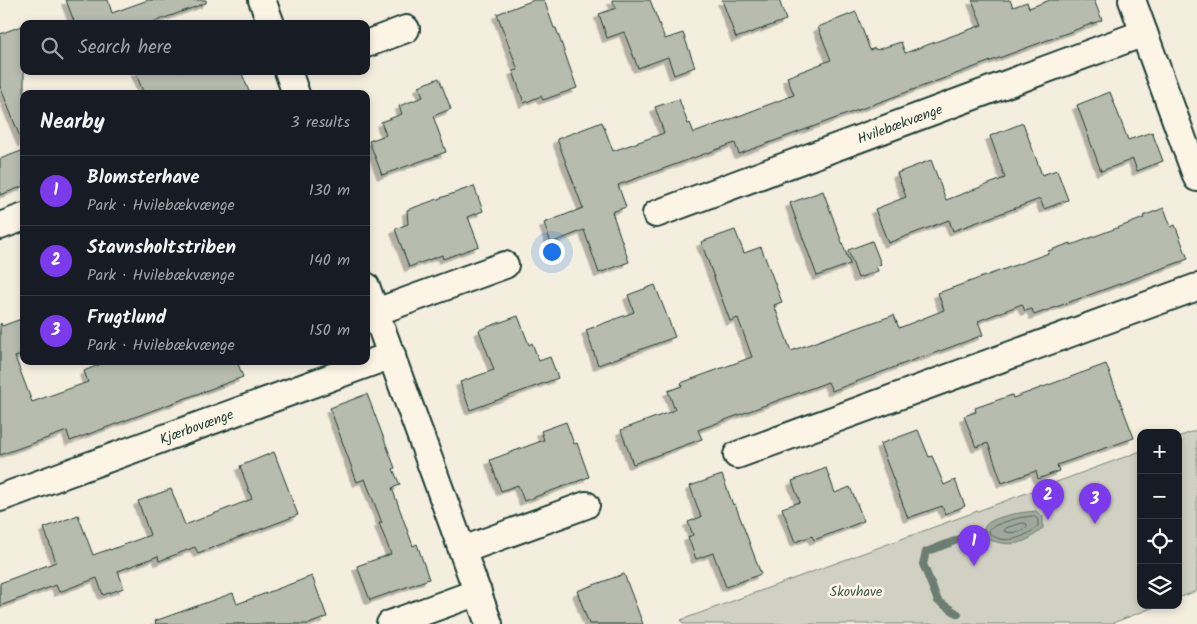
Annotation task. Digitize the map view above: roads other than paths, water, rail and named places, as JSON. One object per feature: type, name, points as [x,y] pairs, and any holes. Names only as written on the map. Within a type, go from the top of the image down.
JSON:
[{"type":"street","points":[[262,0],[270,20]]},
{"type":"street","points":[[1132,0],[1197,178]]},
{"type":"street","points":[[370,42],[406,29]]},
{"type":"street","name":"Hvilebækvænge","points":[[656,214],[1144,34]]},
{"type":"street","points":[[290,75],[295,90]]},
{"type":"street","points":[[0,226],[20,218]]},
{"type":"street","points":[[376,312],[505,265]]},
{"type":"street","points":[[737,455],[1197,287]]},
{"type":"street","points":[[370,296],[489,624]]},
{"type":"street","name":"Kjærbovænge","points":[[370,363],[392,355]]},
{"type":"street","name":"Kjærbovænge","points":[[0,498],[365,365]]},
{"type":"street","points":[[463,550],[586,505]]},
{"type":"street","points":[[390,624],[478,592]]},
{"type":"water","points":[[1036,511],[1043,517],[1043,528],[1023,542],[1010,544],[995,542],[986,539],[983,533],[986,525],[995,519],[1017,513]]},
{"type":"waterway","points":[[958,614],[938,601],[923,564],[926,552],[965,537],[983,533]]},
{"type":"place","name":"Stavnsholtstriben","points":[[1048,520]]},
{"type":"place","name":"Frugtlund","points":[[1095,524]]},
{"type":"place","name":"Blomsterhave","points":[[974,566]]},
{"type":"park label","name":"Skovhave","points":[[856,591]]}]
